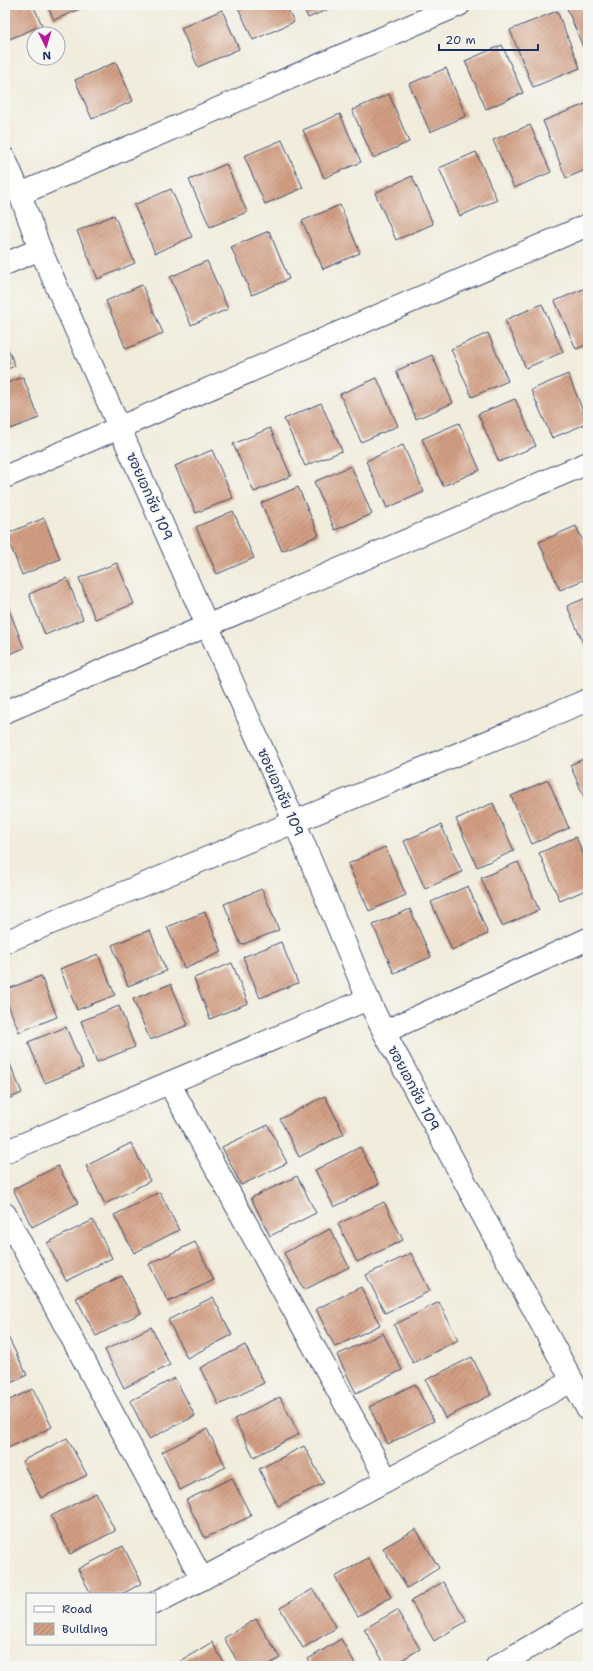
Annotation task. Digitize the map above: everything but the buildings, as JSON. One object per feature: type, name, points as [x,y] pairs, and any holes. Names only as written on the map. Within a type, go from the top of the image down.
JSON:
[{"type":"street","points":[[20,194],[459,5]]},
{"type":"street","name":"ซอยเอกชัย 109","points":[[5,159],[20,194],[40,250],[120,427],[294,823],[368,999],[384,1032],[588,1410]]},
{"type":"street","points":[[5,477],[588,225]]},
{"type":"street","points":[[5,264],[40,250]]},
{"type":"street","points":[[5,712],[588,463]]},
{"type":"street","points":[[5,942],[588,700]]},
{"type":"street","points":[[384,1032],[588,938]]},
{"type":"street","points":[[5,1152],[368,999]]},
{"type":"street","points":[[169,1083],[387,1480]]},
{"type":"street","points":[[5,1214],[202,1579]]},
{"type":"street","points":[[156,1602],[572,1381]]},
{"type":"street","points":[[497,1666],[588,1613]]}]
